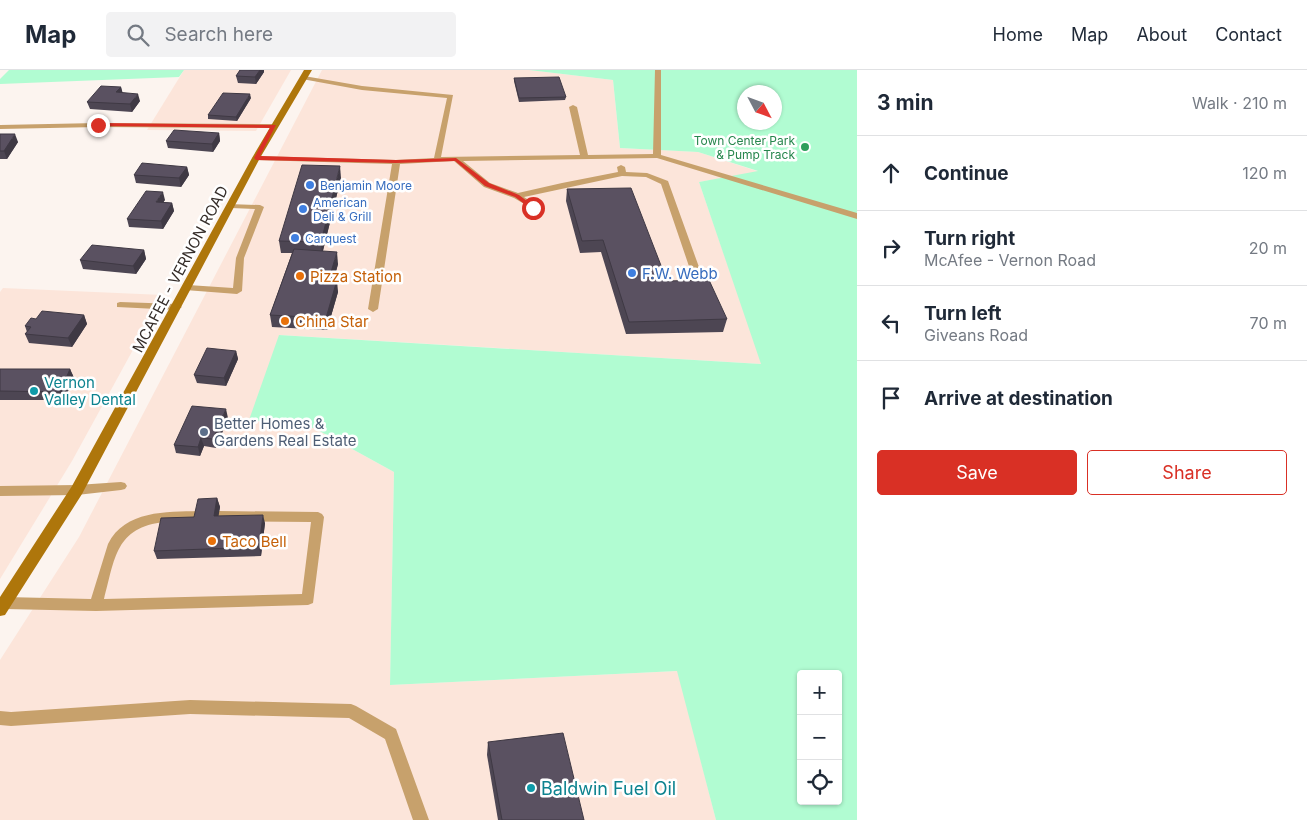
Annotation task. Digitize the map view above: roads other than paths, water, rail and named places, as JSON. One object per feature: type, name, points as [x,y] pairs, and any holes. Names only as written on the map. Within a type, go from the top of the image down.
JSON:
[{"type":"main road","name":"MCAFEE - VERNON ROAD","points":[[3,607],[77,490],[188,288],[256,158],[306,74]]},
{"type":"street","points":[[0,126],[274,126]]},
{"type":"lane","points":[[657,156],[658,70]]},
{"type":"lane","points":[[306,74],[362,88],[451,96],[437,160]]},
{"type":"lane","points":[[573,107],[584,158]]},
{"type":"lane","points":[[256,158],[396,162],[657,156],[857,216]]},
{"type":"lane","points":[[620,158],[622,174]]},
{"type":"lane","points":[[456,160],[487,185],[517,196],[533,208]]},
{"type":"lane","points":[[373,309],[396,162]]},
{"type":"lane","points":[[517,196],[562,185],[622,174],[647,175],[665,183],[699,281]]},
{"type":"lane","points":[[188,288],[237,291],[240,258],[260,207],[231,206]]},
{"type":"lane","points":[[120,305],[177,307]]},
{"type":"lane","points":[[0,491],[77,490],[121,486]]},
{"type":"lane","points":[[96,605],[116,540],[133,525],[158,517],[199,516]]},
{"type":"lane","points":[[3,607],[308,598],[318,517],[218,516]]},
{"type":"lane","points":[[0,718],[11,719],[190,707],[352,711],[391,734],[421,820]]},
{"type":"place","name":"Town Center Park & Pump Track","points":[[805,147]]},
{"type":"place","name":"Benjamin Moore","points":[[310,185]]},
{"type":"place","name":"American Deli & Grill","points":[[303,209]]},
{"type":"place","name":"Carquest","points":[[295,238]]},
{"type":"place","name":"F.W. Webb","points":[[632,273]]},
{"type":"place","name":"Pizza Station","points":[[300,276]]},
{"type":"place","name":"China Star","points":[[285,321]]},
{"type":"place","name":"Vernon Valley Dental","points":[[34,391]]},
{"type":"place","name":"Better Homes & Gardens Real Estate","points":[[204,432]]},
{"type":"place","name":"Taco Bell","points":[[212,541]]},
{"type":"place","name":"Baldwin Fuel Oil","points":[[531,788]]}]
